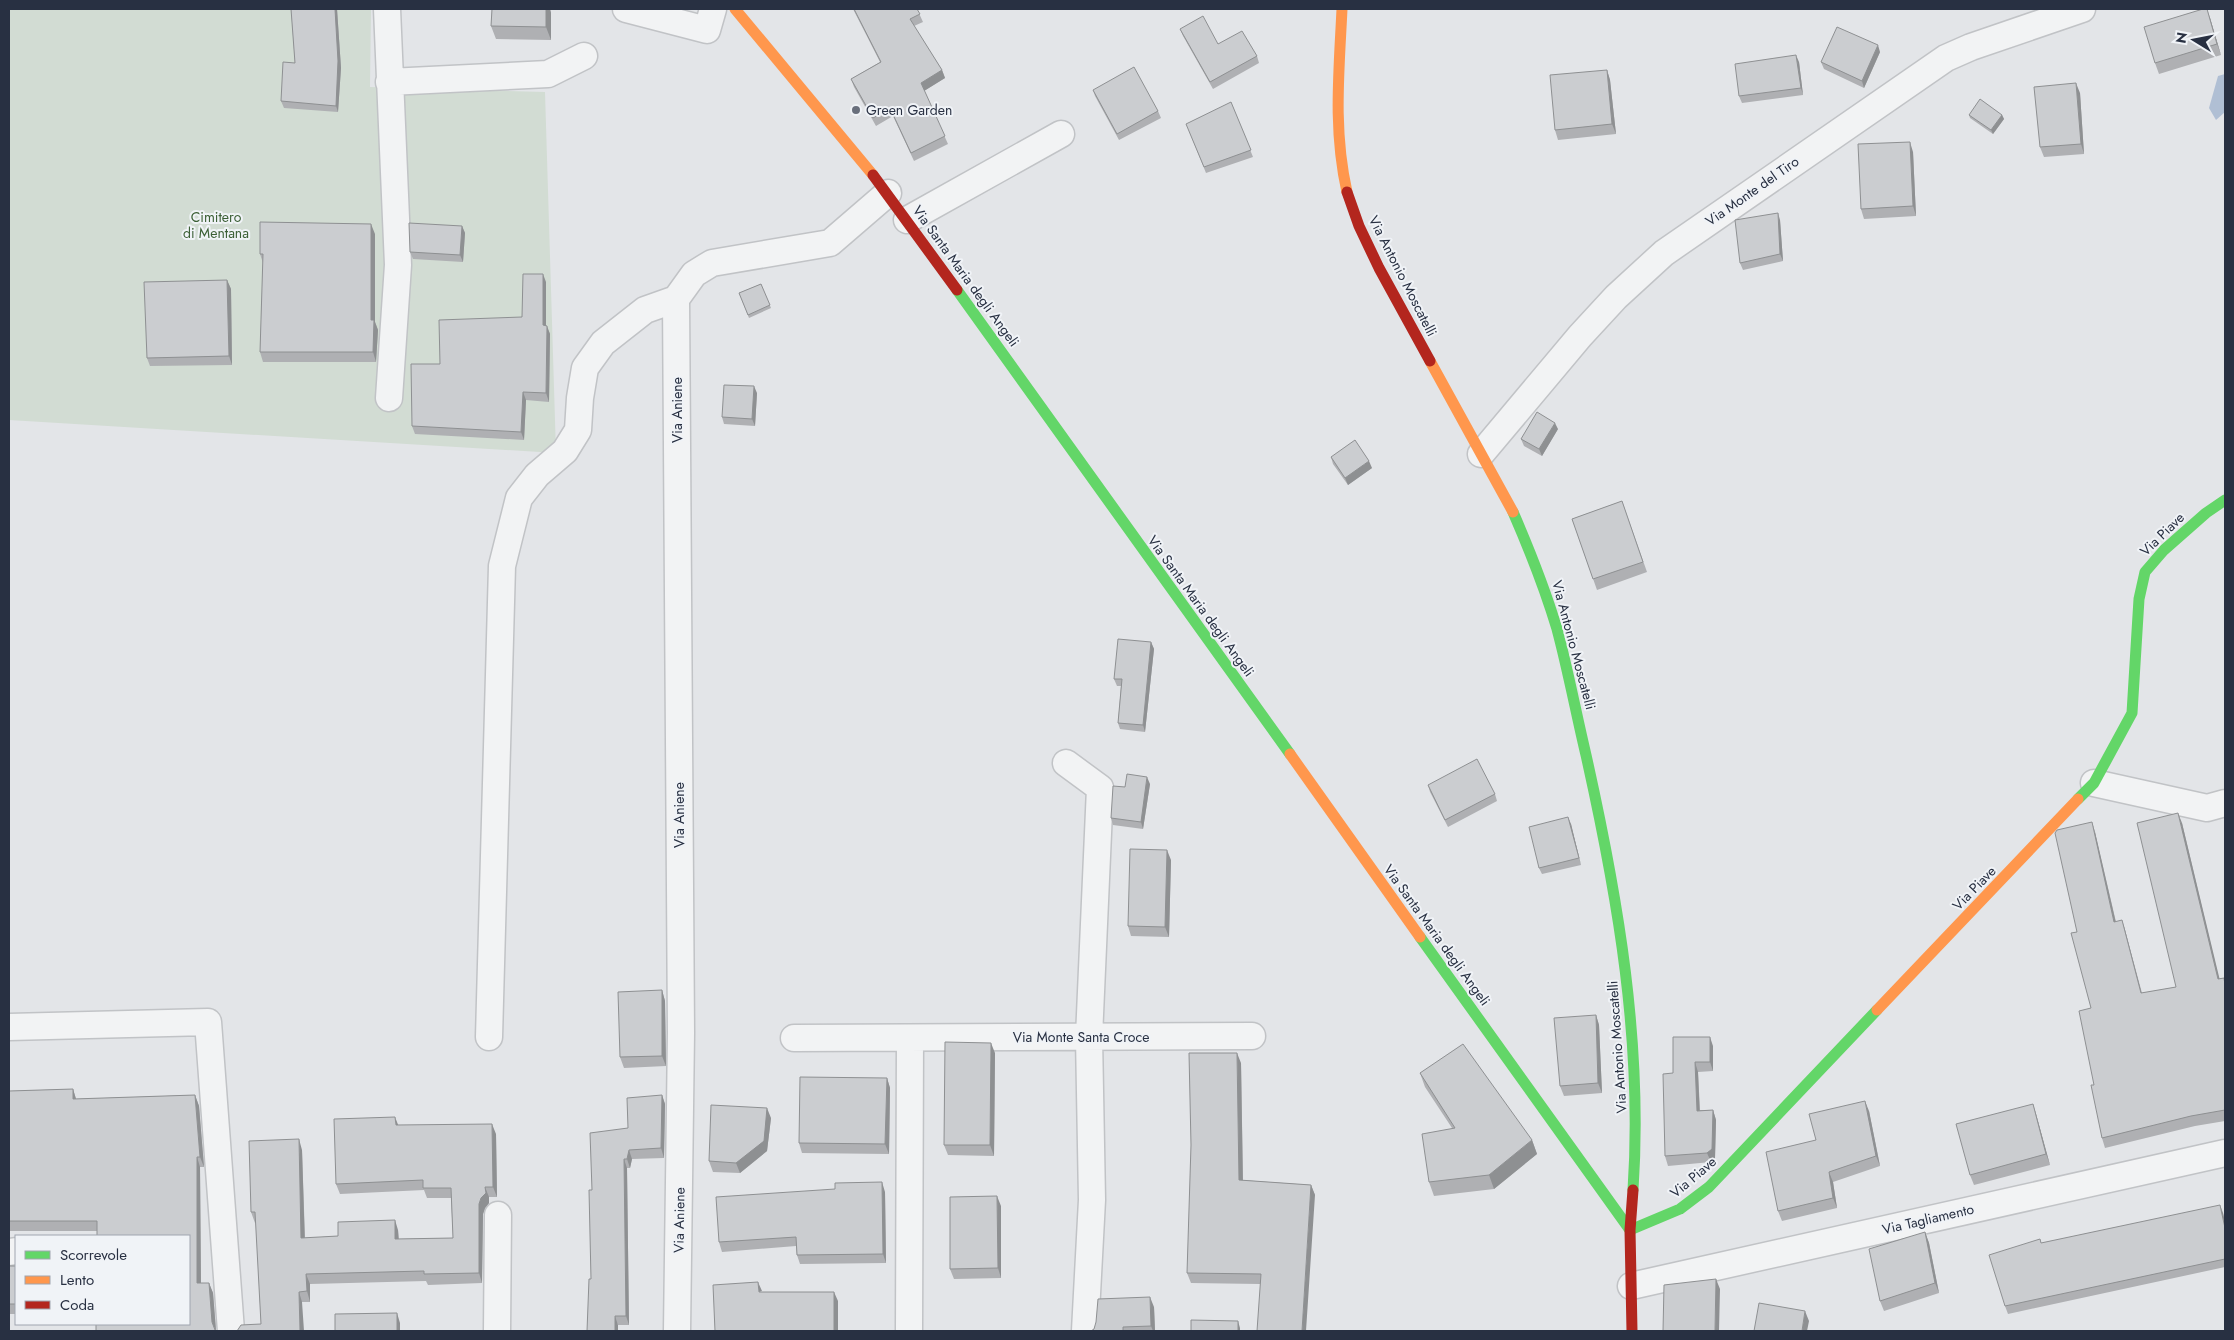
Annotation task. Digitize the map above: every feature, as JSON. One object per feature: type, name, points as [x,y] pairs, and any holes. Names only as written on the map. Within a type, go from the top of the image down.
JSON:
[{"type":"street","points":[[387,9],[398,265],[389,398]]},
{"type":"street","points":[[626,9],[707,30],[713,9]]},
{"type":"street","name":"Via Santa Maria degli Angeli","points":[[735,9],[888,193],[1630,1230]]},
{"type":"street","name":"Via Antonio Moscatelli","points":[[1342,9],[1337,130],[1340,162],[1349,201],[1372,254],[1526,538],[1548,602],[1576,711],[1606,849],[1624,952],[1633,1036],[1636,1134],[1630,1230],[1632,1331]]},
{"type":"street","name":"Via Monte del Tiro","points":[[1481,454],[1580,336],[1616,297],[1664,254],[1946,58],[1971,47],[2082,9]]},
{"type":"street","points":[[389,82],[548,74],[584,56]]},
{"type":"street","points":[[907,220],[1061,134]]},
{"type":"street","points":[[490,1037],[502,566],[519,498],[537,474],[566,451],[578,430],[580,398],[585,368],[603,343],[645,310],[676,299],[694,274],[712,263],[830,242],[888,193]]},
{"type":"street","name":"Via Aniene","points":[[676,299],[681,1032],[677,1331]]},
{"type":"street","name":"Via Piave","points":[[1630,1230],[1689,1204],[1718,1178],[2094,783],[2132,713],[2139,599],[2145,572],[2164,550],[2206,513],[2225,500]]},
{"type":"street","points":[[1066,763],[1100,788],[1089,1037],[1092,1200],[1085,1331]]},
{"type":"street","points":[[2094,783],[2207,808],[2225,803]]},
{"type":"street","points":[[9,1028],[208,1022],[231,1331]]},
{"type":"street","name":"Via Monte Santa Croce","points":[[794,1038],[1252,1036]]},
{"type":"street","points":[[909,1331],[910,1038]]},
{"type":"street","name":"Via Tagliamento","points":[[1631,1286],[2225,1153]]},
{"type":"street","points":[[497,1331],[498,1215]]},
{"type":"green space","name":"Cimitero di Mentana","points":[[9,9],[371,9],[370,87],[545,92],[556,453],[9,420]]},
{"type":"water","points":[[2225,74],[2225,112],[2216,120],[2209,108],[2218,76]]},
{"type":"building","points":[[291,9],[335,9],[338,61],[336,106],[281,101],[283,62],[295,63]]},
{"type":"building","points":[[492,9],[546,9],[546,27],[491,26]]},
{"type":"building","points":[[854,9],[917,9],[920,14],[910,19],[942,70],[921,83],[945,136],[911,153],[890,108],[873,118],[851,79],[881,62]]},
{"type":"building","points":[[2207,9],[2217,44],[2155,63],[2144,27]]},
{"type":"building","points":[[1203,16],[1218,44],[1242,31],[1257,56],[1210,82],[1180,29]]},
{"type":"building","points":[[1837,27],[1878,45],[1862,81],[1821,62]]},
{"type":"building","points":[[1796,55],[1801,88],[1739,96],[1735,64]]},
{"type":"building","points":[[1134,67],[1158,111],[1117,134],[1093,90]]},
{"type":"building","points":[[1607,70],[1612,124],[1555,130],[1550,75]]},
{"type":"building","points":[[2076,83],[2081,144],[2040,147],[2034,87]]},
{"type":"building","points":[[1980,99],[2002,115],[1991,130],[1969,115]]},
{"type":"building","points":[[1231,102],[1251,150],[1204,167],[1186,124]]},
{"type":"building","points":[[1910,142],[1913,206],[1861,209],[1858,144]]},
{"type":"building","points":[[1778,213],[1780,254],[1740,263],[1735,220]]},
{"type":"building","points":[[260,222],[371,224],[373,352],[260,352],[263,254],[260,254]]},
{"type":"building","points":[[409,223],[462,226],[460,255],[410,252]]},
{"type":"building","points":[[523,274],[543,274],[543,325],[547,326],[546,393],[523,392],[521,432],[412,426],[411,364],[440,364],[439,320],[522,317]]},
{"type":"building","points":[[227,280],[229,356],[147,358],[144,282]]},
{"type":"building","points":[[761,284],[770,305],[748,315],[739,293]]},
{"type":"building","points":[[724,385],[754,386],[752,419],[722,417]]},
{"type":"building","points":[[1537,412],[1555,423],[1539,449],[1521,439]]},
{"type":"building","points":[[1355,440],[1369,461],[1345,478],[1331,457]]},
{"type":"building","points":[[1622,501],[1643,562],[1593,579],[1572,519]]},
{"type":"building","points":[[1118,639],[1151,642],[1143,725],[1118,723],[1122,679],[1114,679]]},
{"type":"building","points":[[1477,759],[1495,794],[1445,820],[1428,785]]},
{"type":"building","points":[[1127,774],[1147,777],[1141,822],[1111,818],[1113,786],[1125,787]]},
{"type":"building","points":[[2178,813],[2218,979],[2224,978],[2225,1110],[2191,1116],[2102,1138],[2091,1085],[2094,1085],[2079,1011],[2091,1008],[2071,933],[2077,932],[2055,833],[2057,830],[2092,822],[2114,922],[2122,920],[2141,993],[2176,987],[2137,823]]},
{"type":"building","points":[[1568,817],[1579,858],[1539,868],[1529,827]]},
{"type":"building","points":[[1130,849],[1167,850],[1165,927],[1128,926]]},
{"type":"building","points":[[662,990],[662,1056],[620,1057],[618,992]]},
{"type":"building","points":[[1596,1015],[1598,1083],[1560,1086],[1554,1018]]},
{"type":"building","points":[[1673,1037],[1710,1037],[1710,1062],[1695,1062],[1697,1111],[1713,1110],[1712,1149],[1707,1153],[1665,1156],[1663,1074],[1673,1073]]},
{"type":"building","points":[[945,1042],[991,1043],[990,1145],[944,1145]]},
{"type":"building","points":[[1463,1044],[1532,1140],[1489,1175],[1429,1182],[1422,1134],[1455,1128],[1420,1073]]},
{"type":"building","points":[[1189,1053],[1237,1053],[1239,1180],[1311,1185],[1302,1331],[1257,1331],[1261,1274],[1187,1273],[1191,1145]]},
{"type":"building","points":[[800,1077],[887,1078],[885,1144],[799,1143]]},
{"type":"building","points":[[73,1089],[73,1099],[195,1095],[200,1157],[197,1157],[197,1283],[209,1283],[212,1322],[217,1331],[96,1331],[96,1325],[190,1325],[190,1235],[97,1235],[97,1221],[9,1221],[9,1091]]},
{"type":"building","points":[[662,1095],[661,1148],[629,1150],[627,1159],[624,1159],[626,1316],[615,1316],[615,1331],[587,1331],[589,1279],[591,1279],[589,1190],[592,1190],[590,1133],[628,1128],[627,1098]]},
{"type":"building","points":[[1865,1101],[1876,1156],[1829,1172],[1833,1198],[1778,1211],[1766,1152],[1816,1140],[1809,1114]]},
{"type":"building","points":[[2033,1104],[2046,1154],[1970,1175],[1956,1124]]},
{"type":"building","points":[[711,1105],[767,1108],[764,1141],[736,1163],[709,1161]]},
{"type":"building","points":[[395,1117],[396,1125],[492,1124],[493,1187],[485,1187],[486,1193],[481,1198],[479,1204],[479,1273],[424,1274],[424,1271],[306,1274],[307,1291],[299,1292],[300,1331],[237,1331],[241,1325],[261,1324],[255,1212],[251,1212],[249,1141],[299,1139],[301,1238],[338,1236],[338,1222],[395,1220],[395,1239],[453,1238],[451,1188],[423,1188],[423,1180],[336,1184],[334,1119]]},
{"type":"building","points":[[882,1182],[883,1254],[797,1255],[796,1237],[719,1242],[716,1197],[835,1189],[835,1183]]},
{"type":"building","points":[[997,1196],[998,1268],[950,1269],[950,1197]]},
{"type":"building","points":[[2220,1205],[2225,1228],[2225,1259],[2005,1306],[1989,1255],[2040,1239],[2041,1243]]},
{"type":"building","points":[[1925,1232],[1935,1283],[1880,1301],[1869,1249]]},
{"type":"building","points":[[9,1266],[15,1266],[15,1304],[9,1304]]},
{"type":"building","points":[[1716,1279],[1715,1331],[1663,1331],[1664,1285]]},
{"type":"building","points":[[758,1282],[759,1292],[834,1292],[834,1331],[715,1331],[713,1285]]},
{"type":"building","points":[[1150,1297],[1151,1326],[1123,1327],[1123,1331],[1091,1331],[1094,1329],[1096,1322],[1098,1299]]},
{"type":"building","points":[[1759,1303],[1805,1311],[1802,1331],[1754,1331]]},
{"type":"building","points":[[397,1313],[397,1331],[335,1331],[335,1314]]},
{"type":"building","points":[[1191,1320],[1238,1321],[1238,1331],[1191,1331]]},
{"type":"traffic: fast","points":[[957,290],[1290,754]]},
{"type":"traffic: fast","points":[[2078,799],[2094,783],[2132,713],[2139,599],[2145,572],[2164,550],[2206,513],[2225,500]]},
{"type":"traffic: fast","points":[[1513,512],[1537,570],[1557,629],[1598,809],[1618,917],[1631,1025],[1635,1135],[1633,1190]]},
{"type":"traffic: fast","points":[[1420,937],[1630,1230]]},
{"type":"traffic: fast","points":[[1630,1230],[1680,1209],[1709,1187],[1877,1010]]},
{"type":"traffic: slow","points":[[735,9],[873,175]]},
{"type":"traffic: slow","points":[[1342,9],[1338,123],[1347,192]]},
{"type":"traffic: slow","points":[[1430,361],[1513,512]]},
{"type":"traffic: slow","points":[[1290,754],[1420,937]]},
{"type":"traffic: slow","points":[[1877,1010],[2078,799]]},
{"type":"traffic: jam","points":[[873,175],[957,290]]},
{"type":"traffic: jam","points":[[1347,192],[1359,226],[1379,268],[1430,361]]},
{"type":"traffic: jam","points":[[1632,1331],[1630,1230],[1633,1190]]},
{"type":"place","name":"Green Garden","points":[[856,110]]}]
